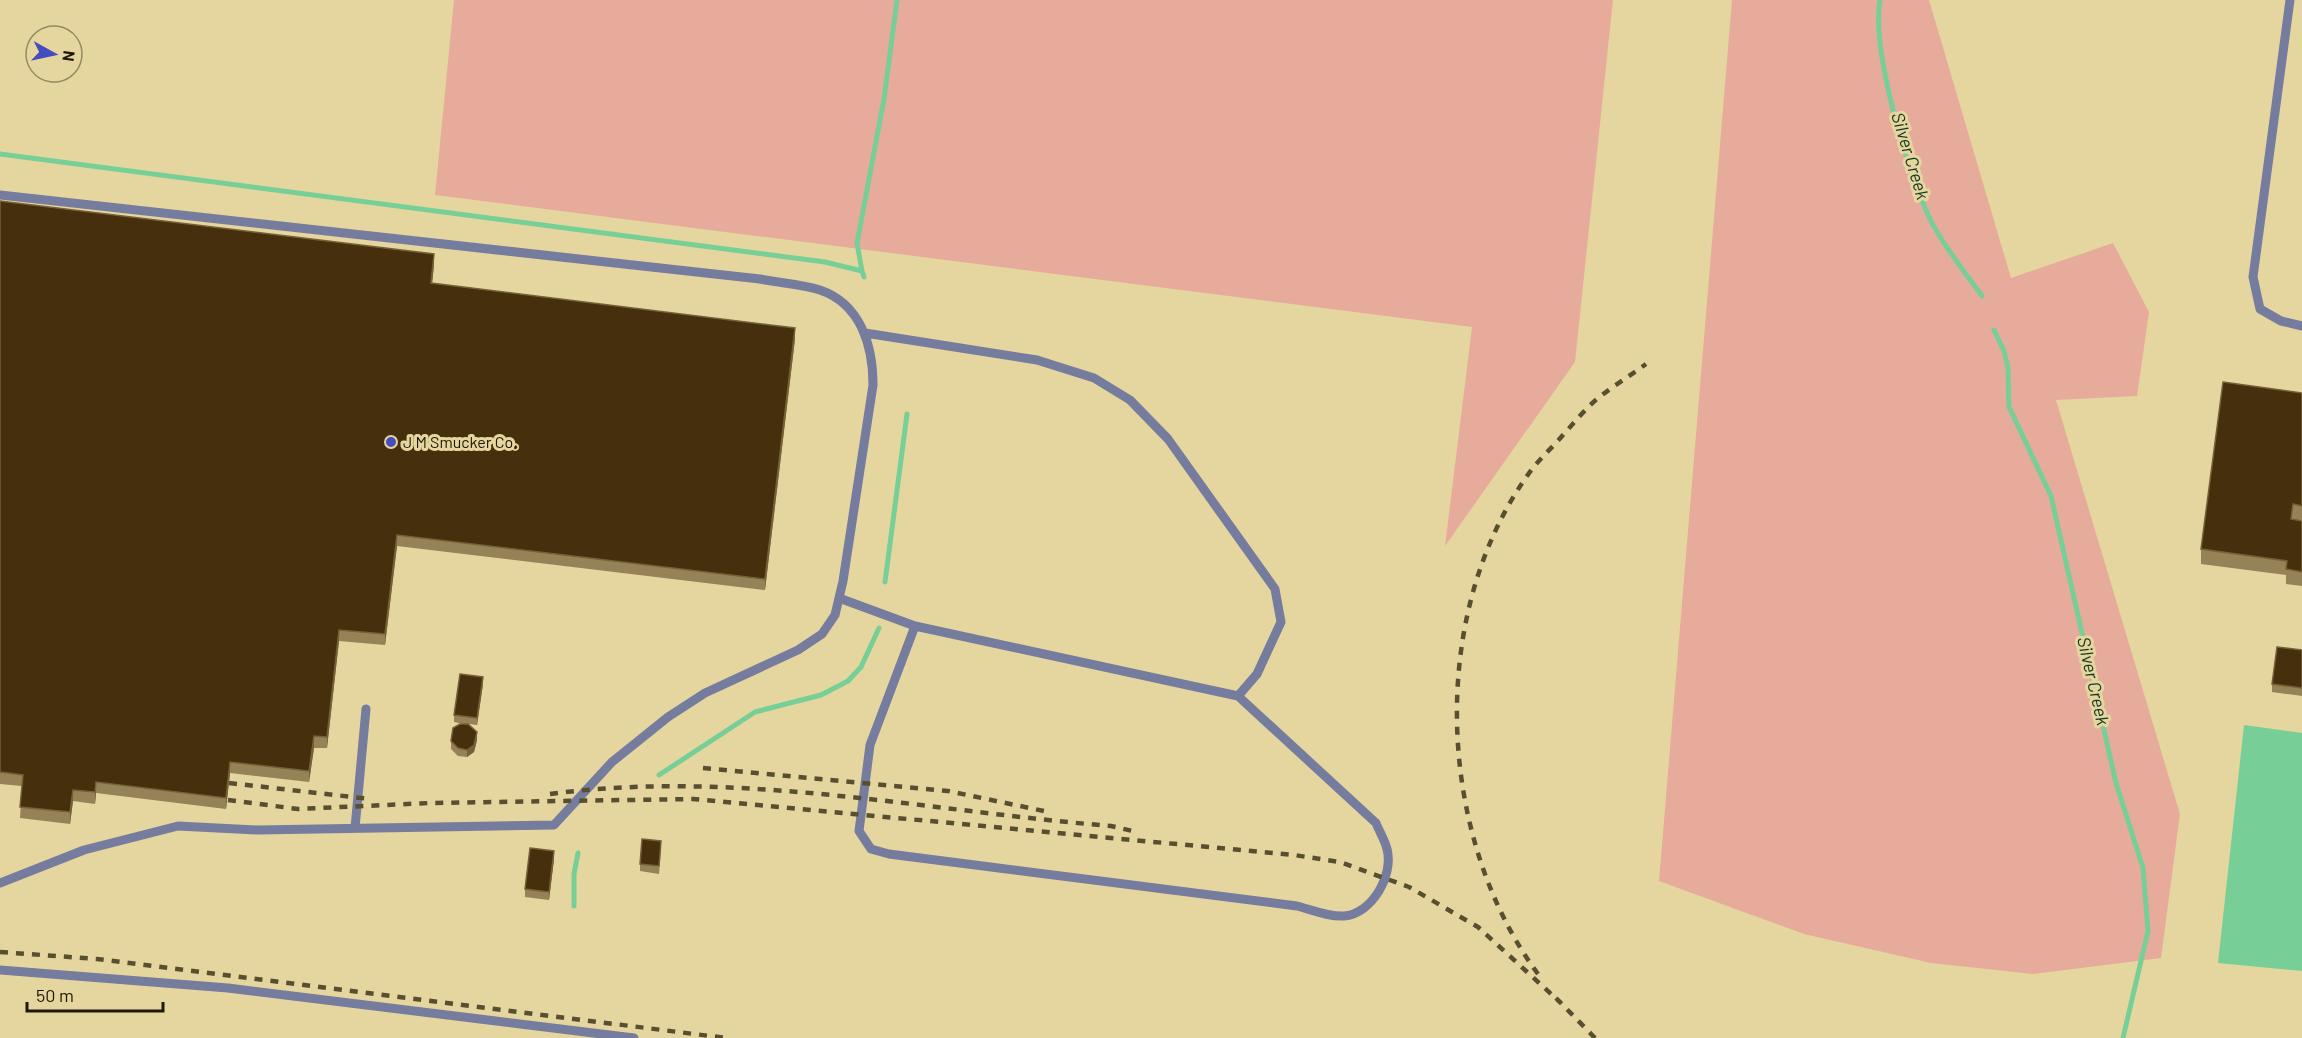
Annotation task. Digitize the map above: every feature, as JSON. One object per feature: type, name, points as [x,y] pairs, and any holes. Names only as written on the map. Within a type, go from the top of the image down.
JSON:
[{"type":"lane","points":[[2290,0],[2253,277],[2260,309],[2281,321],[2302,326]]},
{"type":"lane","points":[[0,195],[760,279],[821,291],[848,307],[865,333],[873,363],[873,385],[839,598],[835,615],[822,634],[798,650],[705,693],[668,717],[612,762],[554,825],[258,830],[178,826],[84,850],[0,883]]},
{"type":"lane","points":[[865,333],[1037,360],[1094,378],[1130,400],[1168,439],[1275,589],[1281,622],[1257,674],[1238,696]]},
{"type":"lane","points":[[839,598],[915,626],[1238,696],[1376,823],[1388,850],[1384,876],[1375,899],[1361,913],[1342,916],[1298,906],[889,854],[871,849],[859,831],[870,745],[915,626]]},
{"type":"lane","points":[[355,828],[366,708]]},
{"type":"lane","points":[[0,970],[228,988],[634,1038]]},
{"type":"shaded area","points":[[454,0],[1613,0],[1575,362],[1445,546],[1472,327],[435,195]]},
{"type":"shaded area","points":[[1732,0],[1929,0],[2011,278],[2113,243],[2149,312],[2137,396],[2056,400],[2180,814],[2161,958],[2033,974],[1931,963],[1804,934],[1659,881]]},
{"type":"shaded area","points":[[2244,725],[2302,733],[2302,971],[2218,963]]},
{"type":"building","name":"J M Smucker Co.","points":[[0,201],[434,254],[431,283],[795,328],[765,579],[397,535],[385,634],[339,630],[327,737],[314,736],[309,771],[230,762],[226,798],[96,782],[95,792],[73,790],[70,812],[20,807],[23,775],[0,772]]},
{"type":"building","points":[[2223,382],[2302,393],[2302,506],[2293,504],[2291,519],[2302,521],[2302,572],[2286,569],[2287,561],[2201,549]]},
{"type":"building","points":[[2277,647],[2302,650],[2302,688],[2272,684]]},
{"type":"building","points":[[460,674],[483,677],[477,718],[454,715]]},
{"type":"building","points":[[460,724],[468,724],[477,732],[474,745],[467,750],[458,748],[451,741],[453,728]]},
{"type":"building","points":[[642,839],[661,841],[659,866],[640,864]]},
{"type":"building","points":[[530,848],[554,851],[549,892],[525,889]]},
{"type":"waterway","points":[[862,271],[857,243],[884,99],[897,0]]},
{"type":"waterway","name":"Silver Creek","points":[[1880,0],[1881,49],[1886,79],[1912,174],[1936,231],[1982,296]]},
{"type":"waterway","points":[[0,154],[825,262],[862,271],[864,277]]},
{"type":"waterway","name":"Silver Creek","points":[[1994,330],[2004,351],[2008,368],[2009,407],[2051,496],[2116,783],[2143,868],[2148,931],[2123,1038]]},
{"type":"waterway","points":[[885,582],[907,414]]},
{"type":"waterway","points":[[659,775],[755,712],[821,695],[848,681],[861,667],[879,628]]},
{"type":"waterway","points":[[574,906],[574,874],[578,853]]},
{"type":"railway","points":[[1538,974],[1504,919],[1480,858],[1464,794],[1457,727],[1460,660],[1472,594],[1495,533],[1527,476],[1593,403],[1646,364]]},
{"type":"railway","points":[[703,768],[948,791],[1044,811]]},
{"type":"railway","points":[[229,783],[370,799]]},
{"type":"railway","points":[[550,794],[620,788],[690,786],[761,789],[1111,826],[1137,832]]},
{"type":"railway","points":[[228,800],[298,809],[430,803],[693,799],[1294,855],[1340,862],[1409,887],[1478,927],[1561,1003]]},
{"type":"railway","points":[[0,952],[97,959],[726,1038]]},
{"type":"railway","points":[[1556,998],[1595,1038]]},
{"type":"place","name":"J M Smucker Co.","points":[[391,442]]}]
